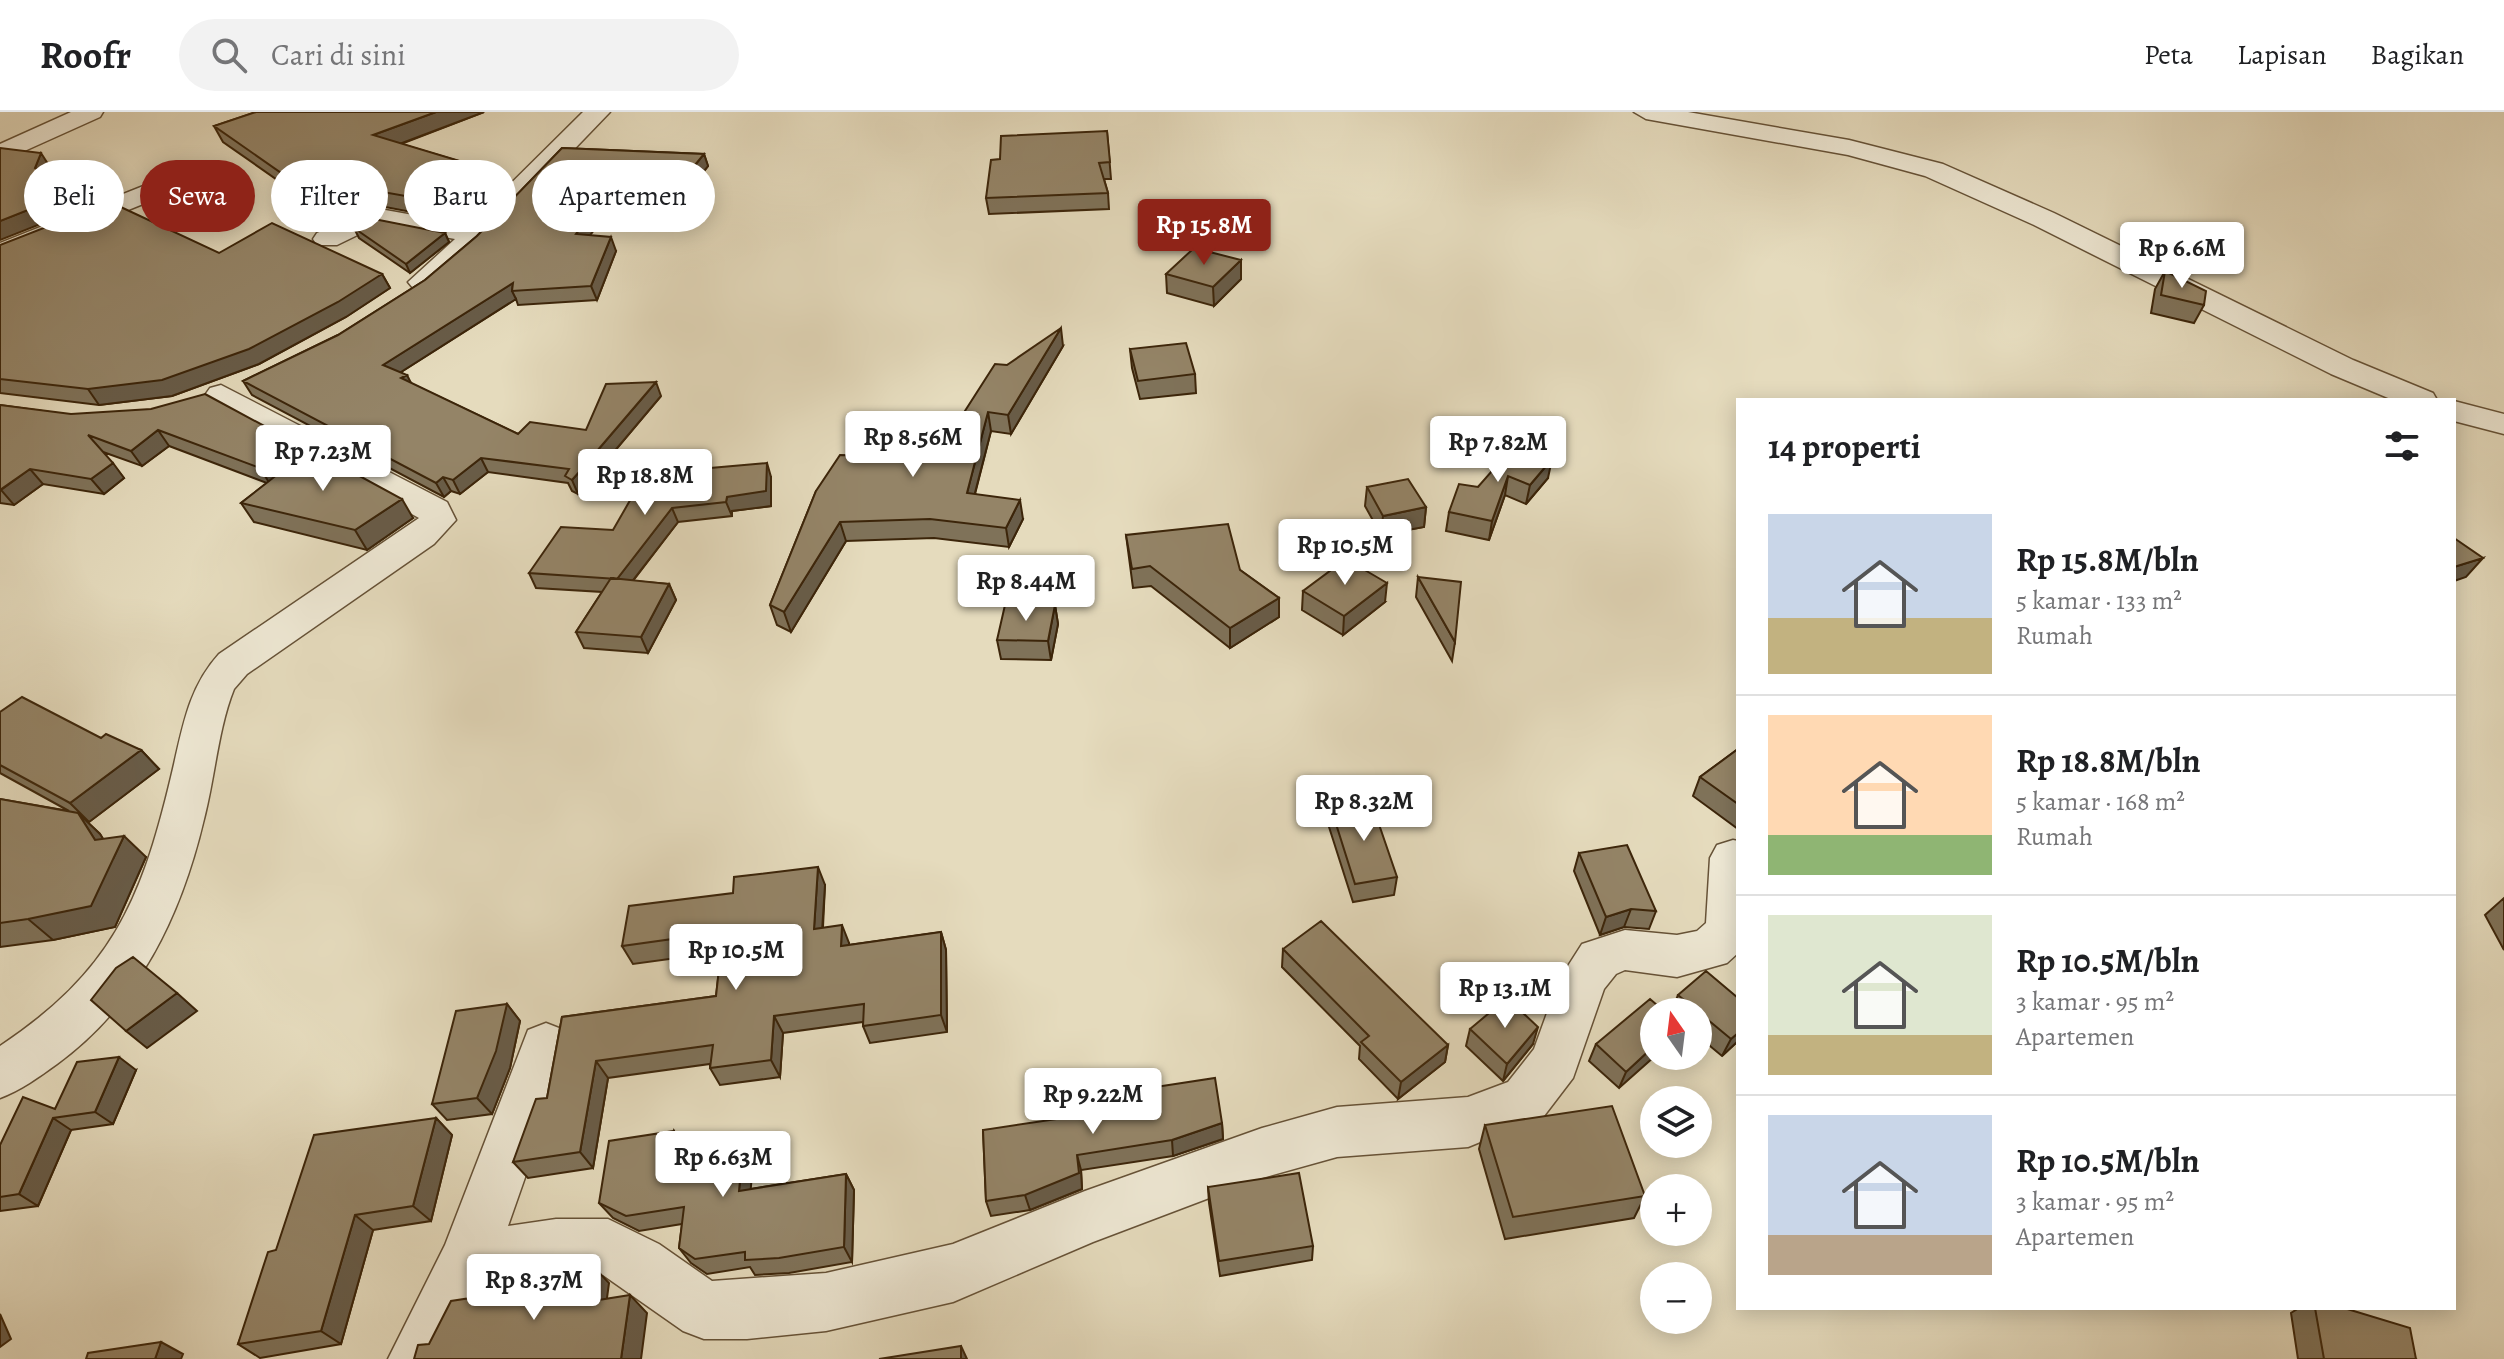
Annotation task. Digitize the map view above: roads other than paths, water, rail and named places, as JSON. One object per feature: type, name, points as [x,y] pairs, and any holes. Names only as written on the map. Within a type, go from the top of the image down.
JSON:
[{"type":"street","points":[[0,154],[91,112]]},
{"type":"street","points":[[402,298],[451,260],[525,181],[598,112]]},
{"type":"street","points":[[1646,112],[1849,148],[1934,170],[2044,219],[2342,367],[2416,398]]},
{"type":"street","points":[[0,253],[140,196]]},
{"type":"street","points":[[327,239],[374,216],[476,235]]},
{"type":"street","points":[[0,1075],[88,1008],[117,974],[139,937],[179,838],[210,698],[217,682],[233,664],[421,536],[438,520],[434,510],[208,399],[259,378]]},
{"type":"street","points":[[2456,412],[2504,424]]},
{"type":"street","points":[[468,1260],[556,1247],[608,1247],[639,1264],[704,1310],[747,1310],[826,1302],[953,1273],[1085,1218],[1262,1153],[1337,1132],[1468,1122],[1526,1099],[1555,1062],[1583,980],[1599,959],[1625,950],[1677,956],[1710,949],[1729,932],[1733,858]]},
{"type":"street","points":[[418,1359],[468,1260],[546,1046]]}]
